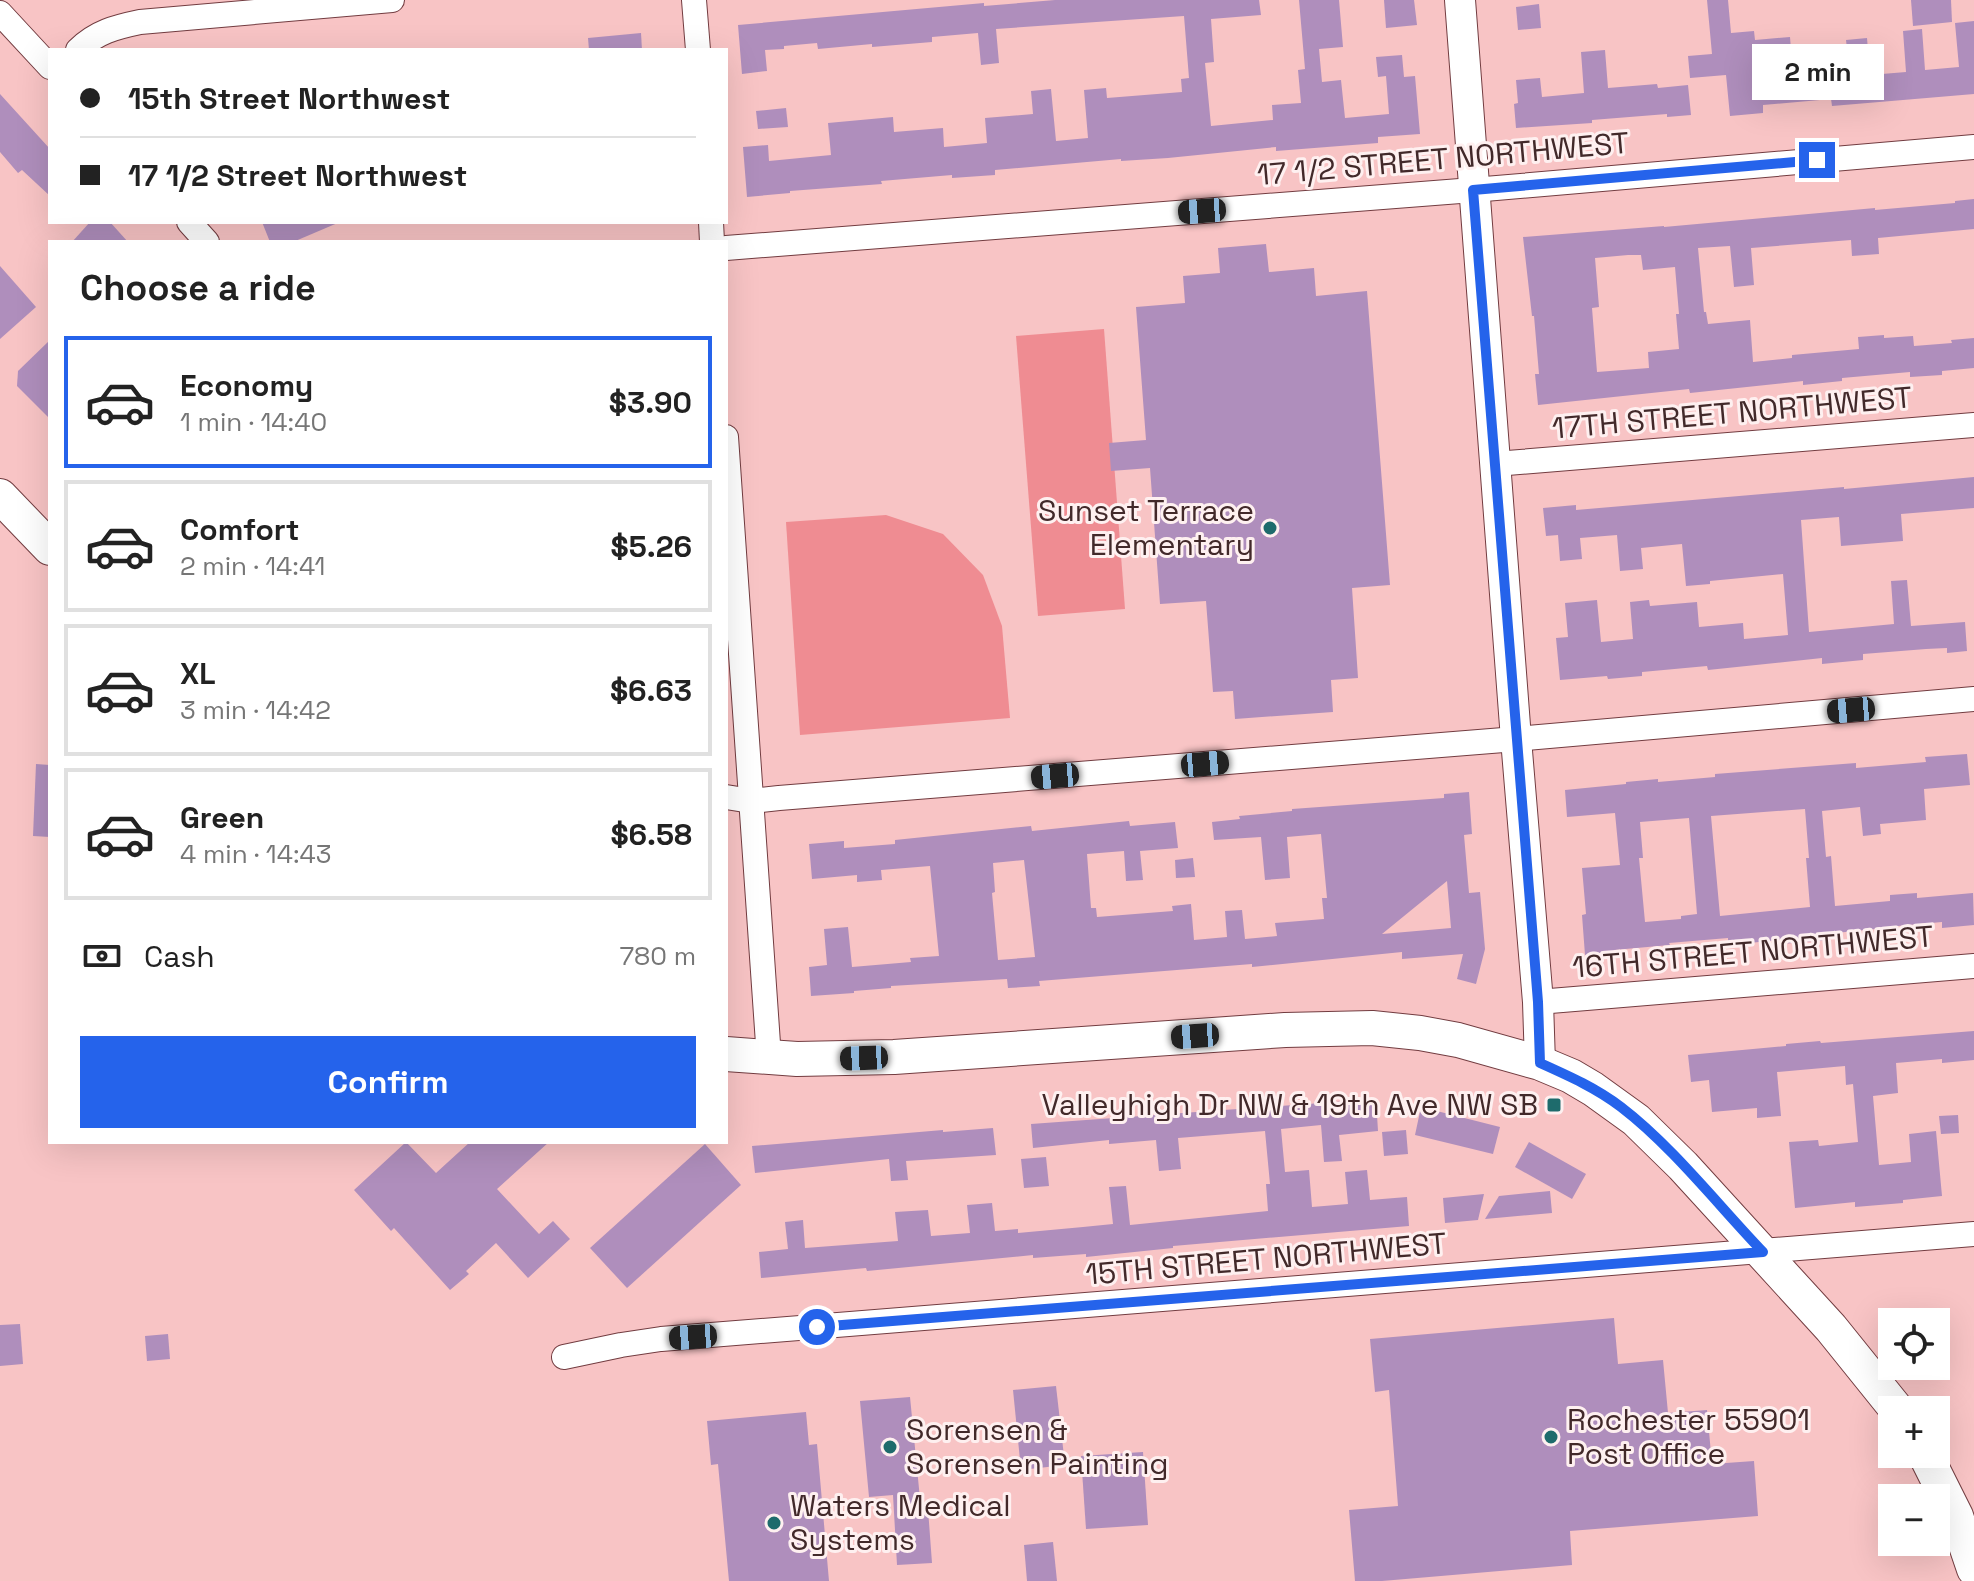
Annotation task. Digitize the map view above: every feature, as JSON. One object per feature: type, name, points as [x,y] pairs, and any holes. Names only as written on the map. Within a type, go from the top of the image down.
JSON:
[{"type":"main road","points":[[0,496],[48,546]]},
{"type":"main road","points":[[728,1054],[769,1058],[894,1057],[1285,1030],[1372,1028],[1458,1040],[1540,1063],[1593,1089],[1636,1120],[1763,1252],[1840,1338],[1886,1396]]},
{"type":"main road","points":[[1932,1468],[1956,1516],[1974,1569]]},
{"type":"street","points":[[80,48],[89,39],[113,27],[140,22],[392,0]]},
{"type":"street","points":[[694,0],[698,48]]},
{"type":"street","points":[[1460,0],[1538,1002],[1540,1063]]},
{"type":"street","points":[[0,13],[48,65]]},
{"type":"street","name":"17 1/2 STREET NORTHWEST","points":[[728,248],[1473,190],[1974,147]]},
{"type":"street","points":[[191,224],[205,240]]},
{"type":"street","name":"17TH STREET NORTHWEST","points":[[1495,464],[1974,425]]},
{"type":"street","points":[[728,466],[769,1058]]},
{"type":"street","points":[[728,797],[751,801],[1974,699]]},
{"type":"street","name":"16TH STREET NORTHWEST","points":[[1538,1002],[1974,966]]},
{"type":"street","name":"15TH STREET NORTHWEST","points":[[564,1357],[661,1339],[1974,1234]]},
{"type":"shaded area","points":[[1104,329],[1125,609],[1038,616],[1016,336]]},
{"type":"shaded area","points":[[886,515],[943,534],[983,575],[1002,626],[1010,718],[800,735],[786,522]]},
{"type":"building","points":[[1055,0],[1259,0],[1261,15],[1211,19],[1214,62],[1205,63],[1211,126],[1273,120],[1272,105],[1301,103],[1298,70],[1305,69],[1299,0],[1339,0],[1343,47],[1319,49],[1322,82],[1341,80],[1345,118],[1389,114],[1386,76],[1378,77],[1376,57],[1402,55],[1404,77],[1415,76],[1420,134],[1378,137],[1378,143],[1121,159],[995,170],[995,175],[881,181],[882,184],[747,197],[743,147],[768,145],[769,161],[831,155],[828,123],[893,117],[894,132],[943,128],[944,147],[987,143],[985,118],[1033,114],[1031,91],[1051,89],[1056,141],[1088,138],[1084,90],[1106,88],[1107,98],[1182,92],[1181,79],[1189,78],[1184,16],[996,29],[999,63],[981,65],[978,33],[932,37],[932,42],[872,47],[872,44],[818,49],[817,43],[784,46],[784,49],[765,50],[767,71],[742,74],[738,25],[984,3],[984,6]]},
{"type":"building","points":[[1384,0],[1414,0],[1417,25],[1386,28]]},
{"type":"building","points":[[1707,0],[1728,0],[1731,33],[1754,31],[1755,40],[1790,37],[1792,62],[1811,61],[1812,69],[1849,66],[1846,40],[1867,38],[1870,75],[1906,72],[1903,31],[1922,29],[1925,70],[1959,67],[1955,23],[1974,21],[1974,94],[1832,106],[1831,99],[1763,105],[1763,113],[1730,116],[1726,75],[1690,78],[1688,56],[1712,54]]},
{"type":"building","points":[[1911,0],[1951,0],[1952,22],[1913,26]]},
{"type":"building","points":[[1539,4],[1541,28],[1518,30],[1516,7]]},
{"type":"building","points":[[641,33],[642,48],[589,48],[588,38]]},
{"type":"building","points":[[1605,50],[1608,88],[1688,85],[1691,115],[1667,117],[1667,114],[1516,128],[1516,80],[1540,78],[1542,97],[1584,93],[1581,52]]},
{"type":"building","points":[[0,94],[48,147],[48,194],[22,170],[18,173],[0,152]]},
{"type":"building","points":[[786,108],[788,127],[758,129],[756,111]]},
{"type":"building","points":[[1974,199],[1974,229],[1878,238],[1879,254],[1852,256],[1851,240],[1751,248],[1754,285],[1734,287],[1730,246],[1698,248],[1704,312],[1708,324],[1750,320],[1753,362],[1859,349],[1858,337],[1884,335],[1884,338],[1913,336],[1914,346],[1974,338],[1974,368],[1942,371],[1942,375],[1910,377],[1910,372],[1803,385],[1803,381],[1690,393],[1689,389],[1538,405],[1534,316],[1523,237]],"holes":[[[1641,255],[1643,270],[1675,267],[1679,349],[1648,352],[1649,368],[1597,372],[1592,308],[1599,307],[1595,258]]]},
{"type":"building","points":[[88,224],[112,224],[126,240],[74,240]]},
{"type":"building","points":[[263,224],[335,224],[298,240],[269,240]]},
{"type":"building","name":"Sunset Terrace Elementary","points":[[1266,244],[1269,272],[1314,268],[1316,296],[1367,291],[1390,585],[1352,588],[1358,678],[1331,680],[1333,712],[1235,719],[1233,691],[1213,692],[1206,601],[1160,604],[1150,468],[1111,471],[1109,443],[1146,440],[1136,307],[1185,303],[1183,276],[1220,273],[1218,248]]},
{"type":"building","points":[[0,266],[36,307],[0,339]]},
{"type":"building","points":[[48,342],[48,417],[17,386],[18,371]]},
{"type":"building","points":[[1974,477],[1974,508],[1901,514],[1903,541],[1841,546],[1839,517],[1801,520],[1809,632],[1894,624],[1891,581],[1907,580],[1911,626],[1965,622],[1967,651],[1947,653],[1947,648],[1926,649],[1863,654],[1863,660],[1822,664],[1822,658],[1708,670],[1707,666],[1642,672],[1642,676],[1608,679],[1607,676],[1560,680],[1556,638],[1568,637],[1565,603],[1597,600],[1601,642],[1633,639],[1630,602],[1649,600],[1650,606],[1697,602],[1699,627],[1743,623],[1744,639],[1788,635],[1783,574],[1686,586],[1682,544],[1641,548],[1643,569],[1620,571],[1617,535],[1580,538],[1582,559],[1560,561],[1558,535],[1546,536],[1543,508],[1576,505],[1576,510]]},
{"type":"building","points":[[1967,754],[1970,785],[1924,789],[1926,820],[1880,824],[1881,834],[1863,836],[1860,807],[1822,811],[1826,857],[1831,856],[1835,906],[1890,901],[1890,895],[1917,893],[1917,898],[1973,893],[1974,925],[1942,928],[1942,922],[1876,928],[1825,934],[1826,940],[1782,944],[1781,940],[1728,945],[1728,938],[1585,955],[1582,915],[1586,914],[1582,868],[1620,865],[1615,813],[1567,817],[1565,790],[1856,763],[1856,768],[1926,762],[1925,757]],"holes":[[[1805,809],[1810,907],[1720,916],[1711,816]],[[1689,818],[1697,914],[1681,916],[1681,919],[1645,922],[1639,858],[1643,858],[1640,822]]]},
{"type":"building","points":[[36,764],[48,765],[48,837],[33,836]]},
{"type":"building","points":[[1469,792],[1472,834],[1464,835],[1469,893],[1480,892],[1485,949],[1476,984],[1457,979],[1463,954],[1402,959],[1402,952],[1252,967],[1252,964],[1039,981],[1040,986],[1008,988],[1007,979],[891,986],[811,996],[809,967],[827,965],[824,929],[848,927],[852,967],[911,962],[910,958],[939,956],[930,866],[881,870],[882,880],[857,882],[857,875],[812,879],[809,844],[844,841],[844,848],[1031,826],[1032,831],[1129,821],[1130,826],[1175,822],[1178,848],[1140,851],[1143,880],[1126,881],[1124,851],[1087,854],[1091,908],[1096,908],[1097,917],[1173,911],[1172,906],[1191,904],[1194,940],[1227,937],[1225,911],[1242,910],[1245,939],[1277,936],[1275,923],[1324,919],[1322,898],[1327,898],[1321,834],[1287,837],[1290,878],[1265,880],[1261,837],[1214,840],[1212,822],[1292,809],[1444,798],[1444,794]],"holes":[[[1024,860],[1035,957],[998,960],[992,893],[995,892],[993,863]],[[1447,881],[1451,928],[1382,934]]]},
{"type":"building","points":[[1193,858],[1195,877],[1176,878],[1175,860]]},
{"type":"building","points":[[1974,1031],[1974,1060],[1896,1063],[1898,1093],[1873,1096],[1879,1165],[1911,1162],[1909,1134],[1936,1131],[1942,1196],[1855,1207],[1855,1202],[1795,1208],[1789,1142],[1818,1140],[1819,1146],[1858,1142],[1853,1084],[1846,1085],[1845,1066],[1777,1072],[1781,1116],[1757,1118],[1757,1108],[1712,1112],[1709,1080],[1691,1082],[1688,1055],[1820,1041]]},
{"type":"building","points":[[1376,1099],[1378,1131],[1339,1135],[1342,1161],[1324,1162],[1321,1125],[1281,1129],[1285,1172],[1309,1170],[1312,1207],[1348,1204],[1345,1172],[1367,1170],[1370,1200],[1407,1197],[1409,1226],[1173,1246],[1086,1257],[1086,1254],[1033,1258],[1033,1255],[761,1278],[759,1252],[788,1249],[785,1222],[803,1220],[805,1248],[898,1241],[895,1212],[928,1210],[931,1236],[970,1233],[967,1205],[992,1203],[995,1231],[1018,1229],[1018,1233],[1113,1224],[1109,1187],[1126,1186],[1130,1225],[1268,1211],[1266,1184],[1270,1184],[1265,1131],[1178,1138],[1181,1169],[1159,1171],[1156,1140],[1109,1144],[1109,1140],[1033,1148],[1031,1124]]},
{"type":"building","points":[[1421,1107],[1500,1127],[1493,1154],[1415,1135]]},
{"type":"building","points":[[1958,1115],[1959,1133],[1941,1134],[1939,1116]]},
{"type":"building","points":[[993,1128],[996,1155],[906,1161],[908,1180],[891,1181],[889,1159],[755,1173],[752,1146]]},
{"type":"building","points":[[1406,1130],[1408,1154],[1384,1156],[1382,1132]]},
{"type":"building","points":[[1529,1142],[1586,1174],[1572,1199],[1515,1167]]},
{"type":"building","points":[[404,1144],[408,1144],[436,1173],[468,1144],[547,1144],[497,1189],[539,1234],[553,1221],[570,1239],[528,1278],[496,1243],[450,1290],[394,1228],[391,1231],[354,1190]]},
{"type":"building","points":[[705,1144],[741,1185],[627,1288],[590,1248]]},
{"type":"building","points":[[1046,1157],[1049,1186],[1024,1188],[1021,1159]]},
{"type":"building","points":[[1550,1191],[1552,1213],[1485,1219],[1499,1196]]},
{"type":"building","points":[[1484,1194],[1478,1220],[1445,1223],[1443,1198]]},
{"type":"building","name":"Rochester 55901 Post Office","points":[[1614,1318],[1618,1364],[1663,1360],[1668,1413],[1707,1410],[1712,1464],[1754,1461],[1758,1516],[1570,1531],[1572,1565],[1355,1581],[1349,1510],[1398,1506],[1389,1390],[1375,1392],[1370,1339]]},
{"type":"building","points":[[20,1324],[23,1364],[0,1366],[0,1325]]},
{"type":"building","points":[[168,1334],[170,1359],[147,1361],[145,1336]]},
{"type":"building","points":[[1056,1386],[1065,1465],[1021,1470],[1013,1390]]},
{"type":"building","name":"Sorensen & Sorensen Painting","points":[[910,1397],[921,1509],[928,1509],[932,1563],[897,1565],[893,1495],[869,1497],[860,1401]]},
{"type":"building","name":"Waters Medical Systems","points":[[806,1412],[809,1445],[817,1444],[829,1581],[729,1581],[718,1464],[711,1465],[707,1421]]},
{"type":"building","points":[[1143,1452],[1148,1525],[1086,1529],[1081,1456]]},
{"type":"building","points":[[1053,1542],[1057,1581],[1027,1581],[1024,1545]]},
{"type":"place","name":"Sunset Terrace Elementary","points":[[1270,528]]},
{"type":"place","name":"Valleyhigh Dr NW & 19th Ave NW SB","points":[[1554,1105]]},
{"type":"place","name":"Rochester 55901 Post Office","points":[[1551,1437]]},
{"type":"place","name":"Sorensen & Sorensen Painting","points":[[890,1447]]},
{"type":"place","name":"Waters Medical Systems","points":[[774,1523]]},
{"type":"route","points":[[817,1327],[1763,1252],[1636,1120],[1593,1089],[1540,1063],[1538,1002],[1473,190],[1817,160]]}]
